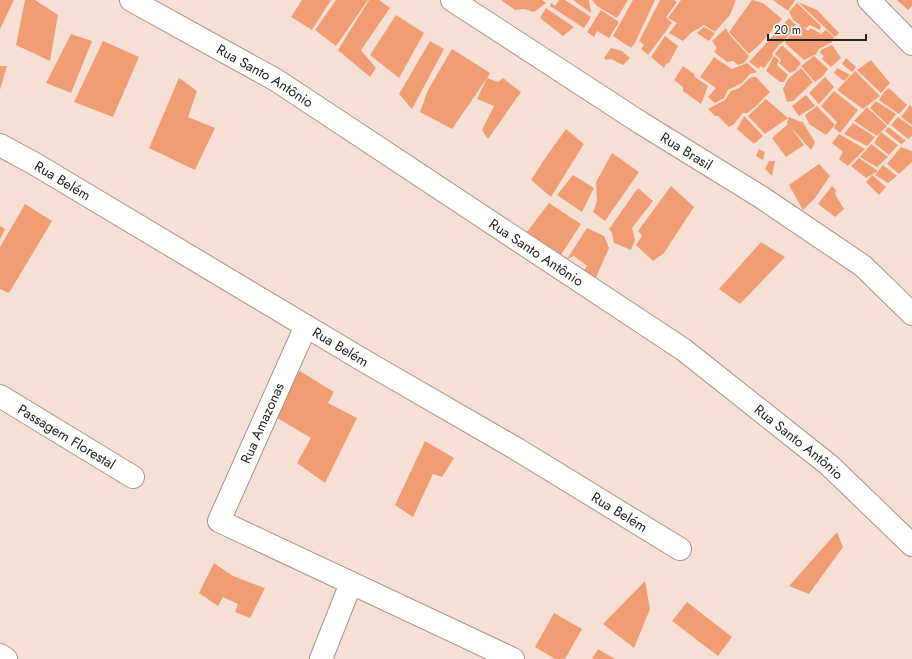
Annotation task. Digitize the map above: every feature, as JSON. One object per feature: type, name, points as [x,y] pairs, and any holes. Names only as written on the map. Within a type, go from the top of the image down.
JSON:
[{"type":"street","name":"Rua Santo Antônio","points":[[131,0],[276,80],[684,350],[829,465],[912,545]]},
{"type":"street","name":"Rua Brasil","points":[[452,0],[634,118],[761,197],[863,266],[912,314]]},
{"type":"street","points":[[869,0],[912,44]]},
{"type":"street","name":"Rua Belém","points":[[0,145],[35,164],[514,448],[680,549]]},
{"type":"street","name":"Rua Amazonas","points":[[306,326],[219,521],[351,583]]},
{"type":"street","name":"Passagem Florestal","points":[[0,396],[133,477]]},
{"type":"street","points":[[321,659],[351,583],[513,659]]},
{"type":"street","points":[[0,655],[6,659]]},
{"type":"building","points":[[0,0],[14,0],[0,29]]},
{"type":"building","points":[[25,0],[35,0],[58,15],[50,61],[16,45]]},
{"type":"building","points":[[302,0],[331,0],[312,30],[291,17]]},
{"type":"building","points":[[336,0],[368,0],[336,46],[315,30]]},
{"type":"building","points":[[369,0],[379,0],[390,8],[361,50],[376,68],[370,77],[338,50]]},
{"type":"building","points":[[501,0],[542,0],[546,3],[534,12],[524,9],[515,10]]},
{"type":"building","points":[[559,0],[565,0],[591,17],[584,28],[550,6],[551,3],[555,6]]},
{"type":"building","points":[[573,0],[589,0],[591,13]]},
{"type":"building","points":[[592,0],[628,0],[617,18],[597,6]]},
{"type":"building","points":[[633,0],[655,0],[635,43],[631,48],[613,36]]},
{"type":"building","points":[[660,0],[674,0],[677,2],[666,17],[672,23],[648,55],[641,49],[644,45],[639,41]]},
{"type":"building","points":[[681,0],[736,0],[730,15],[715,32],[704,25],[691,33],[683,41],[669,33],[677,23],[668,18]]},
{"type":"building","points":[[752,0],[763,3],[782,19],[749,54],[729,32]]},
{"type":"building","points":[[773,0],[795,0],[788,11]]},
{"type":"building","points":[[897,0],[912,0],[912,6],[908,10]]},
{"type":"building","points":[[798,2],[817,10],[839,33],[835,37]]},
{"type":"building","points":[[797,3],[821,26],[820,30],[810,25],[806,28],[794,21],[789,12]]},
{"type":"building","points":[[546,8],[574,27],[563,36],[540,18]]},
{"type":"building","points":[[601,10],[619,22],[609,38],[597,31],[594,37],[587,32]]},
{"type":"building","points":[[396,15],[424,33],[399,78],[370,55]]},
{"type":"building","points":[[789,18],[796,25],[772,54],[773,56],[764,68],[760,66],[759,69],[749,62]]},
{"type":"building","points":[[801,25],[808,31],[811,28],[821,34],[826,30],[834,37],[832,42],[819,49],[816,54],[804,60],[785,43],[793,31]]},
{"type":"building","points":[[704,27],[715,33],[709,41],[697,33]]},
{"type":"building","points":[[726,28],[729,34],[749,56],[744,63],[738,65],[733,61],[727,62],[714,52],[717,48],[712,41]]},
{"type":"building","points":[[71,34],[92,41],[71,93],[46,83]]},
{"type":"building","points":[[665,36],[678,46],[669,63],[666,64],[664,68],[651,57]]},
{"type":"building","points":[[103,41],[139,57],[113,117],[74,102]]},
{"type":"building","points":[[430,41],[444,49],[412,109],[399,94]]},
{"type":"building","points":[[782,45],[801,63],[796,70],[790,73],[779,63],[781,60],[775,54]]},
{"type":"building","points":[[832,45],[841,58],[831,67],[822,59],[824,56],[820,53],[821,50]]},
{"type":"building","points":[[611,48],[622,51],[630,58],[623,65],[611,59],[606,60],[604,58]]},
{"type":"building","points":[[452,49],[490,73],[452,129],[420,112],[428,90]]},
{"type":"building","points":[[774,56],[779,60],[777,65],[788,75],[784,82],[780,82],[766,71]]},
{"type":"building","points":[[814,56],[828,69],[823,76],[815,82],[801,66]]},
{"type":"building","points":[[714,57],[732,69],[747,63],[757,72],[750,74],[742,83],[728,90],[724,98],[715,103],[708,97],[716,88],[700,77]]},
{"type":"building","points":[[846,58],[856,67],[852,72],[842,64]]},
{"type":"building","points":[[871,60],[890,83],[881,93],[857,70]]},
{"type":"building","points":[[0,66],[7,66],[0,90]]},
{"type":"building","points":[[683,66],[708,86],[701,104],[683,91],[683,87],[674,80]]},
{"type":"building","points":[[801,68],[813,82],[793,101],[787,102],[783,89],[788,79]]},
{"type":"building","points":[[837,68],[850,75],[844,81],[834,73]]},
{"type":"building","points":[[855,71],[880,96],[863,109],[837,90]]},
{"type":"building","points":[[751,77],[756,77],[770,92],[755,107],[747,113],[743,113],[734,124],[729,127],[708,109],[725,100],[731,91],[739,88]]},
{"type":"building","points":[[825,77],[834,87],[819,104],[809,93]]},
{"type":"building","points":[[179,78],[197,91],[188,117],[215,128],[195,170],[149,148]]},
{"type":"building","points":[[487,78],[498,82],[503,78],[521,92],[488,139],[482,130],[494,106],[477,99]]},
{"type":"building","points":[[889,88],[907,105],[899,114],[879,100],[884,92]]},
{"type":"building","points":[[834,91],[858,110],[840,133],[834,128],[837,122],[821,106]]},
{"type":"building","points":[[806,95],[815,106],[799,116],[792,106]]},
{"type":"building","points":[[766,99],[788,118],[765,134],[748,116]]},
{"type":"building","points":[[876,101],[896,114],[888,125],[870,108]]},
{"type":"building","points":[[910,105],[912,107],[912,125],[901,117]]},
{"type":"building","points":[[817,106],[835,125],[826,135],[809,124],[805,115]]},
{"type":"building","points":[[867,107],[887,126],[877,136],[854,121]]},
{"type":"building","points":[[744,116],[763,136],[754,144],[737,129]]},
{"type":"building","points":[[789,117],[801,122],[802,121],[815,142],[811,150],[787,123]]},
{"type":"building","points":[[898,117],[912,127],[912,136],[908,139],[891,125]]},
{"type":"building","points":[[853,123],[875,137],[867,146],[844,134]]},
{"type":"building","points":[[788,124],[804,145],[786,157],[772,138]]},
{"type":"building","points":[[888,127],[906,141],[901,144],[885,131]]},
{"type":"building","points":[[566,129],[584,144],[551,197],[531,180]]},
{"type":"building","points":[[881,132],[898,145],[889,155],[874,143]]},
{"type":"building","points":[[839,134],[865,149],[848,166],[839,159],[843,152],[832,143]]},
{"type":"building","points":[[871,144],[888,157],[877,167],[860,157]]},
{"type":"building","points":[[901,147],[912,151],[912,162],[899,174],[887,164]]},
{"type":"building","points":[[759,149],[765,152],[763,160],[756,156]]},
{"type":"building","points":[[612,153],[639,172],[605,221],[593,212],[597,201],[596,182]]},
{"type":"building","points":[[859,158],[878,171],[866,178],[851,166]]},
{"type":"building","points":[[769,161],[775,161],[772,176],[765,169]]},
{"type":"building","points":[[819,164],[830,176],[815,198],[803,210],[789,185]]},
{"type":"building","points":[[883,165],[897,176],[888,183],[875,175]]},
{"type":"building","points":[[573,175],[594,188],[582,212],[557,195]]},
{"type":"building","points":[[872,175],[886,187],[879,195],[866,182]]},
{"type":"building","points":[[671,186],[694,207],[664,253],[653,261],[636,245],[642,236],[638,231]]},
{"type":"building","points":[[832,186],[836,190],[835,194],[844,209],[835,217],[818,204]]},
{"type":"building","points":[[638,188],[653,201],[632,228],[635,240],[631,250],[614,243],[612,233],[609,229]]},
{"type":"building","points":[[549,203],[581,224],[559,258],[523,237]]},
{"type":"building","points":[[25,204],[52,221],[9,293],[0,289],[0,247]]},
{"type":"building","points":[[0,226],[5,229],[0,239]]},
{"type":"building","points":[[587,228],[604,236],[609,248],[594,282],[580,276],[587,266],[574,256],[567,259]]},
{"type":"building","points":[[761,242],[785,257],[740,304],[719,289]]},
{"type":"building","points":[[300,371],[334,392],[328,403],[357,418],[325,483],[297,463],[311,438],[274,416],[281,396]]},
{"type":"building","points":[[425,441],[454,458],[442,477],[433,474],[413,517],[395,505]]},
{"type":"building","points":[[837,532],[843,547],[809,594],[789,586]]},
{"type":"building","points":[[214,563],[233,576],[265,588],[250,618],[235,612],[238,604],[223,597],[218,606],[199,593]]},
{"type":"building","points":[[645,581],[650,609],[634,648],[603,624]]},
{"type":"building","points":[[687,602],[732,637],[718,656],[672,621]]},
{"type":"building","points":[[554,613],[582,629],[565,659],[555,659],[535,647]]},
{"type":"building","points":[[598,649],[615,659],[592,659]]}]
